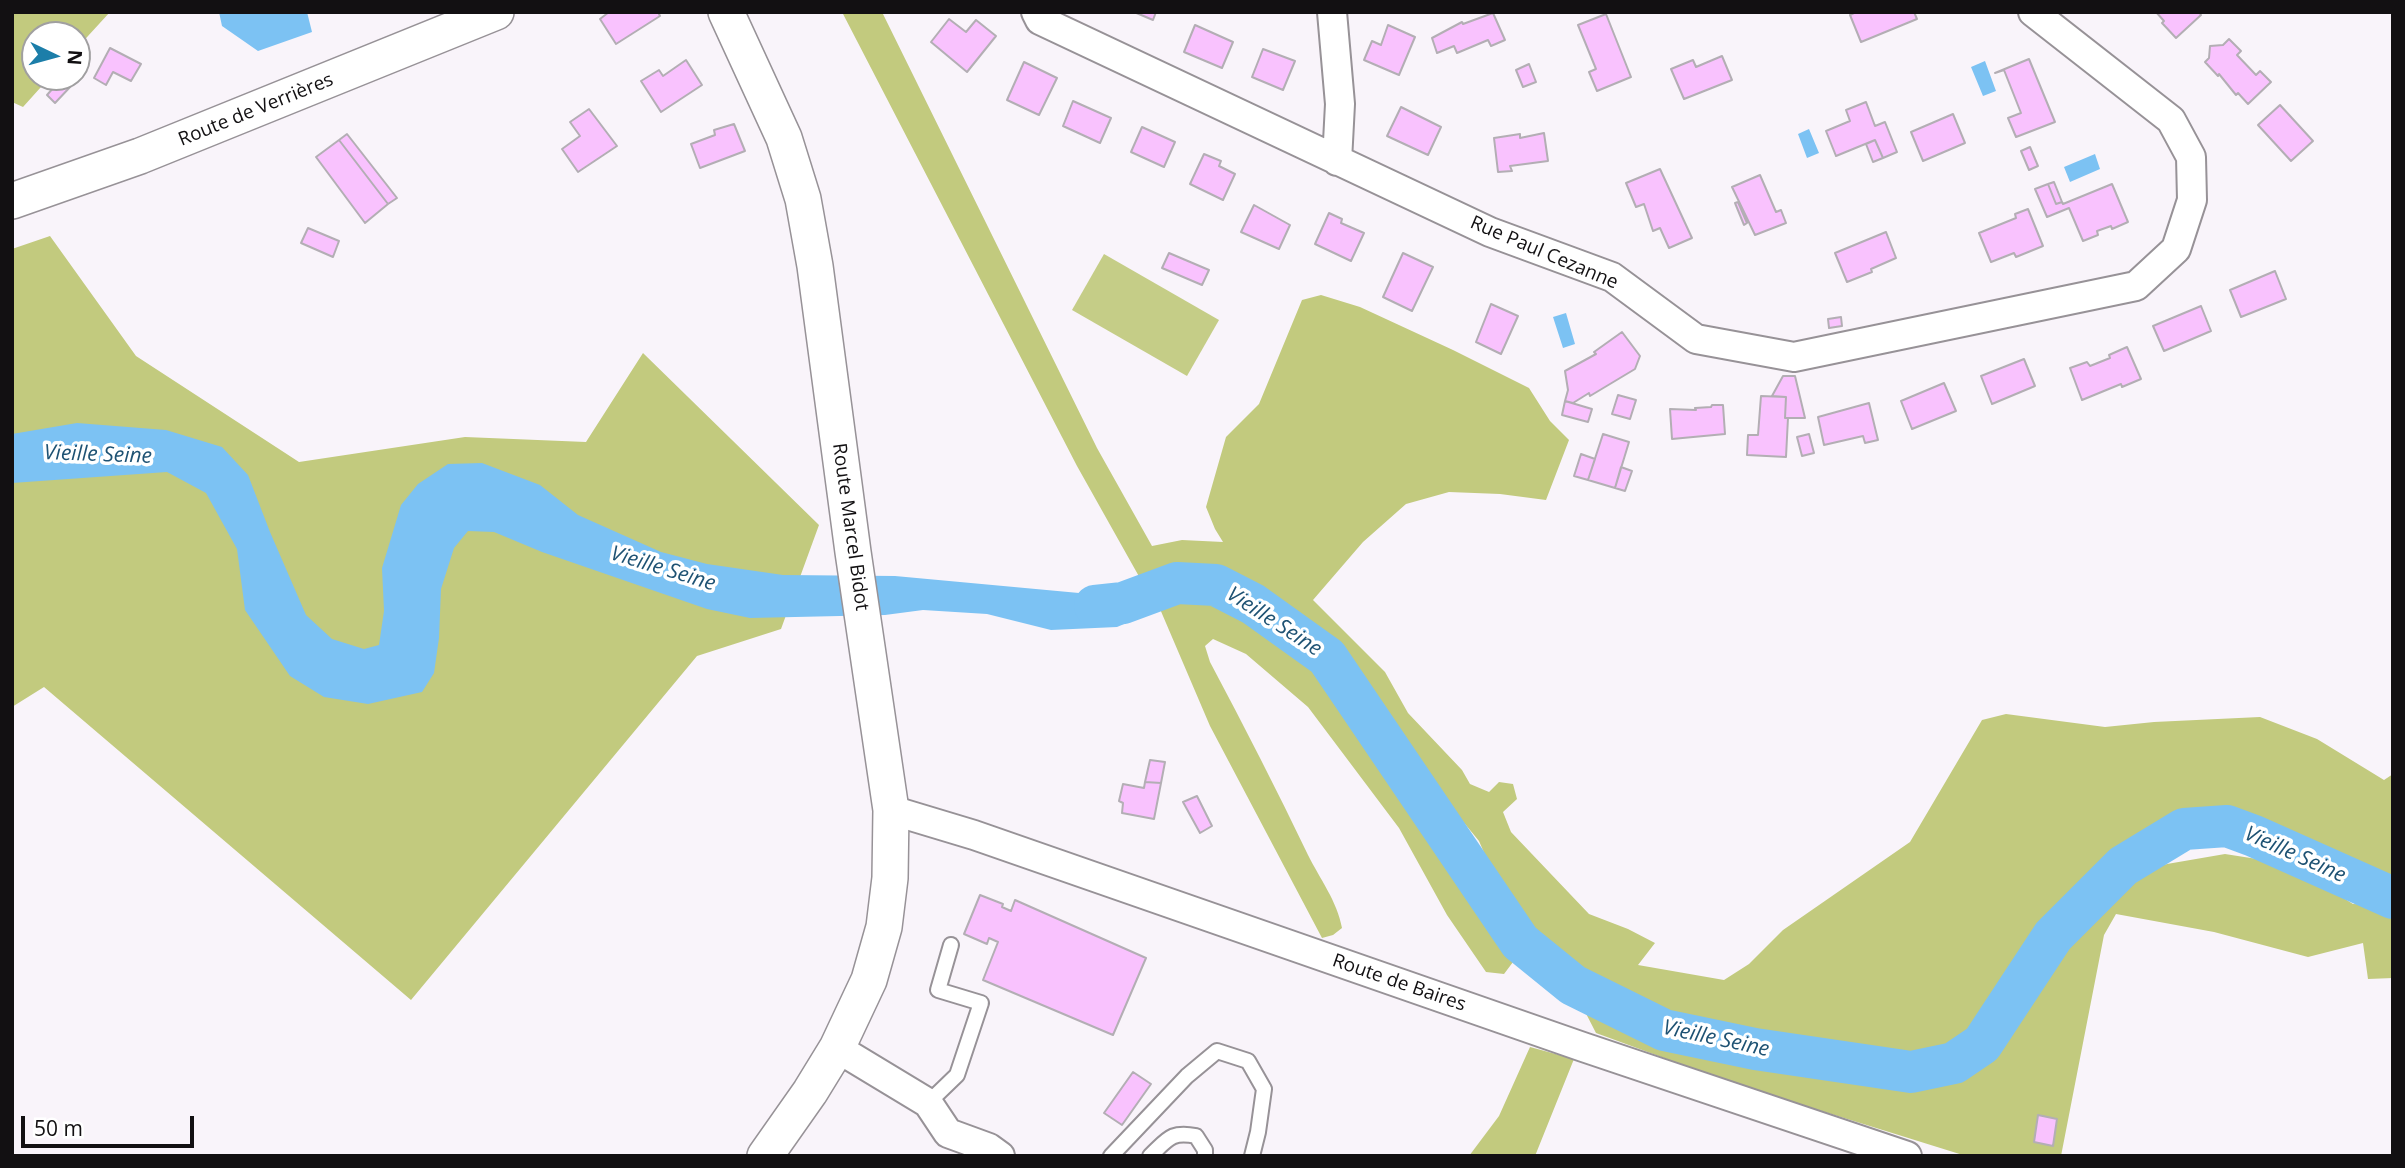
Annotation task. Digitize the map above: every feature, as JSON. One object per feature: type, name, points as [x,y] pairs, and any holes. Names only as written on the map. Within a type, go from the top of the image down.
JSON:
[{"type":"street","name":"Route de Verrières","points":[[12,201],[153,151],[496,12]]},
{"type":"street","name":"Route Marcel Bidot","points":[[726,12],[784,138],[803,199],[817,280],[864,634],[891,810],[890,878],[884,927],[869,980],[837,1048],[765,1156]]},
{"type":"street","name":"Rue Paul Cezanne","points":[[1036,12],[1040,20],[1490,232],[1612,277],[1696,339],[1794,357],[2136,286],[2176,249],[2192,200],[2191,157],[2171,120],[2033,12]]},
{"type":"street","points":[[1332,12],[1340,104],[1337,161]]},
{"type":"street","name":"Route de Baires","points":[[891,810],[974,835],[1583,1047],[1907,1156]]},
{"type":"street","points":[[837,1048],[928,1103],[948,1133],[989,1148],[1000,1156]]},
{"type":"lane","points":[[928,1103],[957,1075],[982,1003],[938,990],[951,945]]},
{"type":"lane","points":[[1111,1156],[1186,1076],[1217,1051],[1248,1061],[1264,1089],[1252,1156]]},
{"type":"lane","points":[[948,1133],[968,1156]]},
{"type":"lane","points":[[1150,1156],[1180,1133],[1196,1136],[1205,1150],[1205,1156]]},
{"type":"green space","points":[[12,12],[110,12],[91,33],[91,21],[21,21],[21,91],[37,91],[23,107],[12,102]]},
{"type":"green space","points":[[842,12],[882,12],[1097,448],[1152,546],[1182,540],[1223,542],[1206,507],[1226,437],[1259,404],[1302,300],[1321,295],[1360,307],[1529,388],[1550,421],[1569,440],[1546,500],[1500,494],[1449,492],[1406,504],[1363,542],[1313,600],[1385,672],[1408,713],[1462,770],[1470,784],[1489,792],[1499,782],[1513,784],[1517,799],[1503,812],[1511,832],[1589,914],[1655,943],[1638,965],[1724,980],[1749,964],[1783,930],[1910,842],[1982,720],[2006,714],[2105,727],[2260,717],[2317,739],[2384,780],[2393,774],[2393,876],[2365,867],[2282,827],[2234,814],[2184,816],[2101,872],[2041,932],[1975,1042],[1944,1060],[1903,1063],[1802,1050],[1678,1029],[1633,1009],[1554,959],[1511,915],[1479,841],[1420,769],[1352,672],[1282,607],[1225,577],[1191,569],[1141,580],[1077,466]]},
{"type":"green space","points":[[50,236],[136,356],[299,462],[465,437],[586,442],[643,353],[819,525],[781,629],[697,656],[411,1000],[44,687],[12,707],[12,249]]},
{"type":"green space","points":[[1104,254],[1219,320],[1187,376],[1072,310]]},
{"type":"green space","points":[[1206,594],[1240,606],[1318,675],[1414,809],[1505,947],[1513,962],[1504,974],[1486,972],[1447,915],[1399,828],[1308,707],[1246,654],[1213,639],[1205,646],[1210,662],[1336,909],[1342,928],[1333,935],[1322,938],[1210,726],[1160,609],[1189,596]]},
{"type":"green space","points":[[2225,854],[2289,864],[2353,904],[2393,905],[2393,978],[2368,979],[2363,943],[2308,957],[2214,932],[2116,914],[2104,935],[2061,1156],[1966,1156],[1735,1084],[1596,1033],[1578,998],[1616,1018],[1678,1044],[1901,1082],[1953,1075],[1988,1051],[2056,953],[2126,878],[2167,864]]},
{"type":"green space","points":[[1530,1047],[1574,1059],[1535,1156],[1469,1156],[1499,1116]]},
{"type":"water","points":[[219,12],[307,12],[312,32],[258,51],[222,26]]},
{"type":"water","points":[[1985,61],[1996,91],[1983,96],[1971,67]]},
{"type":"water","points":[[1809,129],[1819,153],[1807,158],[1798,134]]},
{"type":"water","points":[[2095,154],[2100,169],[2070,182],[2064,167]]},
{"type":"water","points":[[1566,313],[1575,344],[1563,348],[1553,317]]},
{"type":"water","points":[[77,423],[166,430],[222,447],[248,475],[306,615],[332,639],[364,649],[379,645],[384,611],[382,568],[401,505],[418,484],[448,464],[482,463],[540,485],[578,515],[661,552],[707,564],[783,575],[895,576],[1079,593],[1104,591],[1141,580],[1160,609],[1117,627],[1051,630],[987,614],[923,610],[885,615],[750,618],[707,609],[542,552],[494,532],[468,531],[454,548],[441,589],[434,673],[422,692],[368,704],[324,697],[290,676],[245,610],[237,549],[206,493],[167,472],[12,483],[12,434]]},
{"type":"building","points":[[609,12],[658,12],[660,16],[616,44],[600,19]]},
{"type":"building","points":[[1134,12],[1156,12],[1153,20]]},
{"type":"building","points":[[1856,12],[1914,12],[1917,19],[1861,42],[1850,15]]},
{"type":"building","points":[[2156,12],[2199,12],[2201,15],[2176,38]]},
{"type":"building","points":[[1493,13],[1505,40],[1491,46],[1488,40],[1457,53],[1454,46],[1437,53],[1432,38],[1462,22],[1463,24]]},
{"type":"building","points":[[1606,14],[1631,77],[1597,91],[1589,72],[1596,69],[1578,25]]},
{"type":"building","points":[[949,19],[966,32],[976,20],[996,36],[967,72],[931,42]]},
{"type":"building","points":[[1195,25],[1233,42],[1222,68],[1184,52]]},
{"type":"building","points":[[1388,25],[1415,37],[1399,75],[1364,60],[1372,41],[1381,45]]},
{"type":"building","points":[[2229,39],[2241,51],[2237,55],[2256,75],[2260,71],[2271,82],[2248,104],[2205,62],[2209,58],[2210,46],[2223,45]]},
{"type":"building","points":[[110,48],[141,64],[131,81],[113,72],[106,85],[94,78]]},
{"type":"building","points":[[1263,49],[1295,61],[1283,90],[1252,77]]},
{"type":"building","points":[[1722,56],[1732,80],[1684,99],[1671,69],[1693,60],[1696,67]]},
{"type":"building","points":[[2029,59],[2055,122],[2016,137],[2008,118],[2021,113],[2004,70],[1995,73]]},
{"type":"building","points":[[686,60],[702,85],[661,112],[641,81],[659,70],[663,76]]},
{"type":"building","points":[[1024,62],[1057,78],[1039,115],[1007,100]]},
{"type":"building","points":[[1529,64],[1536,82],[1523,87],[1516,70]]},
{"type":"building","points":[[51,91],[66,91],[55,103],[47,95]]},
{"type":"building","points":[[1073,101],[1111,118],[1100,143],[1063,126]]},
{"type":"building","points":[[1866,102],[1875,126],[1885,122],[1897,152],[1883,158],[1875,140],[1836,156],[1826,131],[1850,121],[1846,110]]},
{"type":"building","points":[[2280,105],[2313,141],[2291,161],[2258,125]]},
{"type":"building","points":[[1401,107],[1441,127],[1428,155],[1387,136]]},
{"type":"building","points":[[589,109],[617,146],[578,172],[562,149],[580,136],[570,122]]},
{"type":"building","points":[[1953,114],[1965,143],[1923,161],[1911,132]]},
{"type":"building","points":[[734,124],[745,151],[700,168],[691,144],[715,135],[714,130]]},
{"type":"building","points":[[1142,127],[1175,142],[1164,167],[1131,152]]},
{"type":"building","points":[[1544,133],[1548,161],[1510,166],[1512,171],[1498,172],[1494,138],[1520,134],[1520,138]]},
{"type":"building","points":[[347,134],[397,198],[388,204],[339,140]]},
{"type":"building","points":[[339,140],[388,204],[365,223],[316,157]]},
{"type":"building","points":[[1875,140],[1883,158],[1873,162],[1866,144]]},
{"type":"building","points":[[2030,147],[2038,166],[2029,170],[2021,151]]},
{"type":"building","points":[[1204,154],[1221,161],[1219,166],[1235,174],[1223,200],[1190,184]]},
{"type":"building","points":[[1660,169],[1692,238],[1669,248],[1660,228],[1653,231],[1644,204],[1636,207],[1626,183]]},
{"type":"building","points":[[1760,175],[1776,212],[1781,210],[1786,223],[1755,235],[1732,187]]},
{"type":"building","points":[[2054,182],[2062,202],[2056,204],[2048,184]]},
{"type":"building","points":[[2048,184],[2056,204],[2063,204],[2112,184],[2128,222],[2112,229],[2111,226],[2097,231],[2098,235],[2083,241],[2069,208],[2047,217],[2035,189]]},
{"type":"building","points":[[1738,202],[1747,223],[1744,225],[1735,203]]},
{"type":"building","points":[[1254,205],[1290,225],[1279,249],[1241,232]]},
{"type":"building","points":[[2028,209],[2043,246],[2016,257],[2014,253],[1991,262],[1979,233],[2016,218],[2015,214]]},
{"type":"building","points":[[1329,213],[1342,219],[1341,223],[1364,233],[1351,261],[1315,244]]},
{"type":"building","points":[[308,228],[339,241],[333,257],[301,243]]},
{"type":"building","points":[[1886,232],[1896,258],[1847,282],[1835,253]]},
{"type":"building","points":[[1169,253],[1209,270],[1202,285],[1162,268]]},
{"type":"building","points":[[1403,253],[1433,267],[1412,311],[1383,297]]},
{"type":"building","points":[[2275,271],[2286,299],[2241,317],[2230,290]]},
{"type":"building","points":[[1491,304],[1518,316],[1501,354],[1476,342]]},
{"type":"building","points":[[2201,306],[2211,331],[2164,351],[2153,326]]},
{"type":"building","points":[[1841,317],[1842,326],[1829,328],[1828,319]]},
{"type":"building","points":[[1622,332],[1640,356],[1635,369],[1590,396],[1589,393],[1573,403],[1565,401],[1568,390],[1565,371],[1596,354],[1594,352]]},
{"type":"building","points":[[2127,347],[2141,379],[2082,400],[2070,368],[2087,362],[2090,366]]},
{"type":"building","points":[[2024,359],[2035,386],[1992,404],[1981,376]]},
{"type":"building","points":[[1783,376],[1795,376],[1805,418],[1785,418],[1786,397],[1772,396]]},
{"type":"building","points":[[1944,383],[1956,411],[1912,429],[1901,401]]},
{"type":"building","points":[[1618,395],[1636,400],[1630,419],[1612,414]]},
{"type":"building","points":[[1761,396],[1786,397],[1786,457],[1747,455],[1748,435],[1758,435]]},
{"type":"building","points":[[1565,401],[1592,409],[1588,422],[1562,415]]},
{"type":"building","points":[[1869,403],[1878,440],[1865,443],[1863,436],[1824,445],[1818,417]]},
{"type":"building","points":[[1723,405],[1725,434],[1672,439],[1670,409],[1696,410],[1695,408]]},
{"type":"building","points":[[1603,434],[1629,442],[1615,488],[1588,480]]},
{"type":"building","points":[[1809,434],[1814,453],[1802,456],[1797,437]]},
{"type":"building","points":[[1581,454],[1595,459],[1588,480],[1574,476]]},
{"type":"building","points":[[1621,467],[1632,471],[1625,491],[1615,488]]},
{"type":"building","points":[[1150,760],[1165,762],[1161,783],[1145,782]]},
{"type":"building","points":[[1145,782],[1161,783],[1154,819],[1122,813],[1123,803],[1119,801],[1123,784],[1144,788]]},
{"type":"building","points":[[1197,796],[1212,826],[1200,833],[1183,802]]},
{"type":"building","points":[[980,895],[1003,904],[1002,907],[1011,911],[1015,900],[1146,958],[1113,1035],[983,980],[998,942],[989,938],[987,944],[964,934]]},
{"type":"building","points":[[1133,1072],[1151,1084],[1122,1125],[1104,1113]]},
{"type":"building","points":[[2038,1115],[2057,1119],[2053,1146],[2034,1142]]},
{"type":"waterway","name":"Vieille Seine","points":[[1095,606],[1123,603],[1177,583],[1216,585],[1253,604],[1327,657],[1520,942],[1573,985],[1664,1030],[1755,1049],[1911,1072],[1954,1063],[1982,1044],[2053,936],[2123,866],[2184,829],[2227,826],[2393,898]]}]
